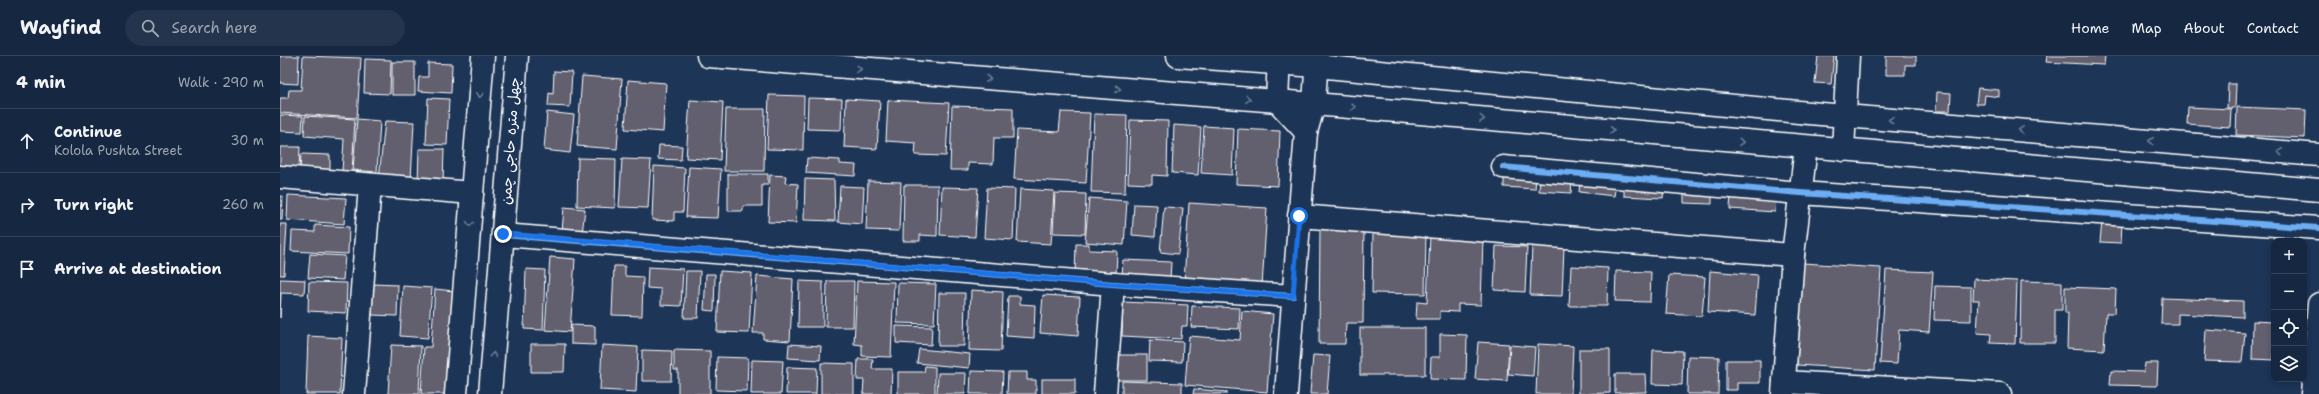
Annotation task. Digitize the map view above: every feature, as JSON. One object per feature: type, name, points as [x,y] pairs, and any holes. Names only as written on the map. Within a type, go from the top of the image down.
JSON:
[{"type":"street","points":[[456,394],[483,56]]},
{"type":"street","name":"چهل متره حاجی چمن","points":[[490,394],[517,56]]},
{"type":"street","points":[[708,56],[1314,104],[2319,190]]},
{"type":"street","points":[[1178,56],[1316,61],[1844,116],[2319,155]]},
{"type":"street","points":[[1842,150],[1848,56]]},
{"type":"street","points":[[1279,60],[1276,101],[1306,132]]},
{"type":"street","points":[[1286,394],[1306,132],[1314,104],[1316,61]]},
{"type":"street","points":[[1806,147],[1793,255],[1784,388],[2000,394]]},
{"type":"street","points":[[1503,167],[1800,193],[2319,228]]},
{"type":"street","points":[[280,177],[472,193]]},
{"type":"street","points":[[354,394],[370,185]]},
{"type":"street","points":[[1299,216],[1793,255]]},
{"type":"street","points":[[503,234],[1113,284],[1293,296]]},
{"type":"street","points":[[1105,394],[1113,284]]},
{"type":"street","points":[[2312,394],[2319,304]]},
{"type":"building","points":[[280,56],[299,56],[298,84],[280,83]]},
{"type":"building","points":[[303,56],[361,58],[357,118],[280,113],[280,98],[288,98],[289,90],[301,90]]},
{"type":"building","points":[[1818,56],[1834,56],[1831,84],[1815,83]]},
{"type":"building","points":[[1886,56],[1916,56],[1916,65],[1905,65],[1905,75],[1886,75]]},
{"type":"building","points":[[2047,56],[2105,56],[2104,65],[2046,62]]},
{"type":"building","points":[[365,59],[391,60],[390,94],[364,93]]},
{"type":"building","points":[[392,62],[415,62],[415,95],[392,95]]},
{"type":"building","points":[[428,63],[452,64],[451,93],[418,91],[419,77],[428,77]]},
{"type":"building","points":[[554,71],[572,72],[570,107],[548,106],[549,93],[553,94]]},
{"type":"building","points":[[582,76],[622,79],[617,149],[577,146]]},
{"type":"building","points":[[628,80],[666,83],[663,132],[625,129]]},
{"type":"building","points":[[2228,84],[2236,84],[2235,108],[2227,108]]},
{"type":"building","points":[[1978,88],[1999,90],[1999,97],[1985,95],[1984,104],[1976,104]]},
{"type":"building","points":[[1937,92],[1951,93],[1950,111],[1936,111]]},
{"type":"building","points":[[769,95],[804,96],[803,150],[767,149]]},
{"type":"building","points":[[428,98],[449,99],[447,145],[426,144]]},
{"type":"building","points":[[808,98],[842,99],[841,130],[807,129]]},
{"type":"building","points":[[846,99],[880,101],[877,149],[844,147]]},
{"type":"building","points":[[690,100],[723,102],[720,160],[686,158]]},
{"type":"building","points":[[888,100],[949,103],[946,156],[915,155],[916,143],[886,141]]},
{"type":"building","points":[[952,106],[1013,108],[1013,138],[994,138],[993,164],[968,163],[968,170],[950,170]]},
{"type":"building","points":[[2188,107],[2231,109],[2230,127],[2187,124]]},
{"type":"building","points":[[2237,107],[2306,110],[2305,138],[2236,135]]},
{"type":"building","points":[[726,109],[765,109],[764,171],[724,171]]},
{"type":"building","points":[[547,112],[574,115],[570,153],[544,150]]},
{"type":"building","points":[[1061,112],[1090,113],[1086,183],[1014,179],[1017,130],[1059,132]]},
{"type":"building","points":[[1094,114],[1127,115],[1125,193],[1091,192]]},
{"type":"building","points":[[280,115],[303,116],[302,132],[280,131]]},
{"type":"building","points":[[305,116],[355,119],[352,173],[342,172],[344,139],[304,136]]},
{"type":"building","points":[[357,119],[380,121],[377,172],[353,170]]},
{"type":"building","points":[[1130,120],[1168,121],[1167,176],[1152,175],[1152,184],[1128,183]]},
{"type":"building","points":[[385,121],[414,122],[411,180],[379,178]]},
{"type":"building","points":[[1174,125],[1201,127],[1198,175],[1172,173]]},
{"type":"building","points":[[1204,126],[1234,128],[1232,175],[1201,173]]},
{"type":"building","points":[[1238,129],[1280,131],[1278,186],[1236,184]]},
{"type":"building","points":[[659,145],[682,146],[681,160],[658,159]]},
{"type":"building","points":[[280,147],[300,147],[299,168],[280,167]]},
{"type":"building","points":[[419,149],[444,149],[443,183],[418,182]]},
{"type":"building","points":[[301,154],[330,155],[330,174],[300,172]]},
{"type":"building","points":[[578,158],[616,159],[615,208],[577,206]]},
{"type":"building","points":[[807,158],[840,160],[840,164],[856,165],[855,176],[806,173]]},
{"type":"building","points":[[622,159],[651,160],[648,208],[619,207]]},
{"type":"building","points":[[654,166],[685,168],[683,212],[674,212],[674,221],[652,220]]},
{"type":"building","points":[[689,167],[721,169],[718,218],[686,217]]},
{"type":"building","points":[[728,174],[768,174],[768,185],[762,185],[762,206],[743,206],[743,211],[728,211]]},
{"type":"building","points":[[770,175],[786,176],[785,183],[798,184],[796,223],[768,222]]},
{"type":"building","points":[[1504,176],[1536,178],[1535,189],[1504,187]]},
{"type":"building","points":[[805,179],[834,180],[835,221],[804,220]]},
{"type":"building","points":[[1540,179],[1572,181],[1571,193],[1539,191]]},
{"type":"building","points":[[868,181],[901,182],[899,231],[866,230]]},
{"type":"building","points":[[1580,181],[1616,184],[1614,196],[1579,192]]},
{"type":"building","points":[[904,185],[938,185],[937,236],[920,235],[920,241],[903,241]]},
{"type":"building","points":[[1624,185],[1664,188],[1663,198],[1624,196]]},
{"type":"building","points":[[840,186],[864,187],[862,224],[838,222]]},
{"type":"building","points":[[942,187],[978,188],[975,237],[940,235]]},
{"type":"building","points":[[987,188],[1015,189],[1013,240],[984,238]]},
{"type":"building","points":[[1020,189],[1054,191],[1051,244],[1017,242]]},
{"type":"building","points":[[1684,189],[1712,191],[1712,204],[1684,203]]},
{"type":"building","points":[[1055,193],[1086,194],[1085,234],[1053,233]]},
{"type":"building","points":[[1731,193],[1776,197],[1775,212],[1730,209]]},
{"type":"building","points":[[288,195],[346,198],[344,224],[287,220]]},
{"type":"building","points":[[280,196],[283,196],[282,220],[280,220]]},
{"type":"building","points":[[1089,198],[1127,201],[1124,245],[1085,242]]},
{"type":"building","points":[[1189,203],[1267,208],[1262,287],[1184,282]]},
{"type":"building","points":[[1134,204],[1157,205],[1155,237],[1132,235]]},
{"type":"building","points":[[564,207],[585,209],[582,234],[562,232]]},
{"type":"building","points":[[1164,207],[1183,208],[1178,254],[1160,252]]},
{"type":"building","points":[[2102,221],[2122,223],[2121,243],[2100,242]]},
{"type":"building","points":[[280,224],[287,224],[284,275],[280,275]]},
{"type":"building","points":[[315,225],[349,227],[348,254],[291,251],[292,231],[315,232]]},
{"type":"building","points":[[1320,227],[1364,227],[1363,323],[1346,323],[1345,344],[1319,344]]},
{"type":"building","points":[[1373,230],[1426,231],[1425,294],[1372,293]]},
{"type":"building","points":[[1430,236],[1483,238],[1481,305],[1458,304],[1458,312],[1440,311],[1440,319],[1416,319],[1417,302],[1427,303]]},
{"type":"building","points":[[2274,236],[2294,237],[2294,238],[2274,238]]},
{"type":"building","points":[[1076,244],[1089,244],[1089,250],[1117,251],[1116,276],[1075,274]]},
{"type":"building","points":[[1496,246],[1527,247],[1525,292],[1494,290]]},
{"type":"building","points":[[1532,246],[1564,247],[1562,296],[1530,295]]},
{"type":"building","points":[[310,254],[345,256],[343,280],[308,278]]},
{"type":"building","points":[[550,257],[575,259],[570,332],[545,330]]},
{"type":"building","points":[[1123,260],[1171,262],[1170,280],[1122,278]]},
{"type":"building","points":[[1803,263],[1881,268],[1875,370],[1797,365]]},
{"type":"building","points":[[614,266],[625,266],[625,276],[643,277],[642,316],[612,315]]},
{"type":"building","points":[[1571,266],[1608,268],[1607,306],[1569,306]]},
{"type":"building","points":[[648,267],[683,269],[681,306],[661,305],[661,289],[647,288]]},
{"type":"building","points":[[526,269],[545,270],[543,330],[524,329]]},
{"type":"building","points":[[1886,270],[1933,272],[1929,332],[1899,330],[1897,364],[1880,363]]},
{"type":"building","points":[[686,271],[700,271],[698,318],[684,318]]},
{"type":"building","points":[[720,271],[752,273],[749,333],[717,332]]},
{"type":"building","points":[[1616,271],[1651,272],[1650,302],[1615,301]]},
{"type":"building","points":[[1710,271],[1758,275],[1755,315],[1708,312]]},
{"type":"building","points":[[706,274],[715,274],[714,311],[704,310]]},
{"type":"building","points":[[1669,275],[1705,277],[1702,316],[1666,314]]},
{"type":"building","points":[[757,276],[793,279],[790,341],[763,339],[763,333],[753,333]]},
{"type":"building","points":[[280,279],[305,280],[304,294],[281,293],[280,318]]},
{"type":"building","points":[[1974,279],[2017,281],[2015,344],[1990,343],[1991,334],[1977,333],[1979,300],[1973,300]]},
{"type":"building","points":[[799,281],[823,282],[823,327],[798,327]]},
{"type":"building","points":[[827,281],[854,281],[853,327],[826,327]]},
{"type":"building","points":[[857,281],[894,282],[891,357],[862,356],[862,345],[854,344]]},
{"type":"building","points":[[2021,281],[2062,282],[2062,310],[2055,310],[2055,343],[2020,343]]},
{"type":"building","points":[[309,282],[347,283],[346,313],[308,311]]},
{"type":"building","points":[[898,283],[936,284],[934,324],[897,323]]},
{"type":"building","points":[[373,284],[398,285],[397,316],[372,315]]},
{"type":"building","points":[[403,286],[432,288],[428,338],[400,336]]},
{"type":"building","points":[[1935,286],[1971,287],[1971,321],[1934,320]]},
{"type":"building","points":[[2065,287],[2116,289],[2115,313],[2106,313],[2104,350],[2067,348],[2068,313],[2065,313]]},
{"type":"building","points":[[435,289],[454,291],[448,394],[421,394],[424,347],[431,347]]},
{"type":"building","points":[[971,290],[1003,292],[1001,351],[969,350]]},
{"type":"building","points":[[939,293],[965,293],[964,346],[938,346]]},
{"type":"building","points":[[1043,295],[1080,297],[1078,336],[1040,333]]},
{"type":"building","points":[[1008,296],[1020,296],[1020,304],[1035,305],[1034,338],[1006,336]]},
{"type":"building","points":[[2162,298],[2243,301],[2243,317],[2178,314],[2178,324],[2161,324]]},
{"type":"building","points":[[1123,302],[1188,305],[1187,326],[1182,326],[1181,339],[1122,336]]},
{"type":"building","points":[[1192,306],[1240,308],[1239,329],[1191,327]]},
{"type":"building","points":[[1242,311],[1273,314],[1267,392],[1185,385],[1189,336],[1240,340]]},
{"type":"building","points":[[2253,321],[2271,322],[2271,360],[2252,359]]},
{"type":"building","points":[[571,325],[595,326],[595,345],[571,344]]},
{"type":"building","points":[[896,326],[932,327],[931,345],[896,343]]},
{"type":"building","points":[[1360,328],[1425,328],[1425,375],[1360,375]]},
{"type":"building","points":[[2206,330],[2245,333],[2242,362],[2204,361]]},
{"type":"building","points":[[1440,334],[1467,335],[1466,380],[1430,379],[1431,357],[1440,357]]},
{"type":"building","points":[[308,336],[342,338],[340,394],[306,394]]},
{"type":"building","points":[[1150,340],[1183,342],[1182,362],[1149,361]]},
{"type":"building","points":[[1478,342],[1509,344],[1507,381],[1475,379]]},
{"type":"building","points":[[531,344],[565,344],[564,372],[531,372]]},
{"type":"building","points":[[789,344],[821,346],[820,360],[788,358]]},
{"type":"building","points":[[1538,344],[1573,346],[1571,394],[1536,394]]},
{"type":"building","points":[[391,345],[421,346],[419,394],[388,394]]},
{"type":"building","points":[[602,345],[638,347],[636,392],[600,390]]},
{"type":"building","points":[[1510,345],[1535,347],[1533,376],[1508,374]]},
{"type":"building","points":[[919,349],[970,354],[969,368],[917,363]]},
{"type":"building","points":[[1579,349],[1610,349],[1610,393],[1579,394]]},
{"type":"building","points":[[642,350],[672,351],[671,381],[642,381]]},
{"type":"building","points":[[674,350],[710,351],[710,394],[678,394],[678,370],[674,370]]},
{"type":"building","points":[[1653,350],[1683,351],[1682,385],[1652,384]]},
{"type":"building","points":[[1116,355],[1147,355],[1147,380],[1116,380]]},
{"type":"building","points":[[1313,355],[1330,356],[1327,394],[1310,394]]},
{"type":"building","points":[[1688,356],[1719,357],[1718,394],[1687,394]]},
{"type":"building","points":[[717,357],[748,358],[747,391],[716,390]]},
{"type":"building","points":[[858,359],[873,359],[872,369],[892,369],[891,394],[863,394],[864,380],[857,380]]},
{"type":"building","points":[[752,360],[783,361],[781,394],[751,394]]},
{"type":"building","points":[[1726,360],[1760,360],[1760,383],[1737,383],[1737,390],[1726,390]]},
{"type":"building","points":[[821,363],[854,364],[854,394],[821,394]]},
{"type":"building","points":[[2145,363],[2158,363],[2157,386],[2110,385],[2111,371],[2144,372]]},
{"type":"building","points":[[925,366],[935,367],[935,394],[898,394],[898,372],[924,372]]},
{"type":"building","points":[[787,367],[817,368],[816,394],[786,394]]},
{"type":"building","points":[[971,371],[1003,372],[1002,394],[970,394]]},
{"type":"building","points":[[1008,372],[1027,372],[1027,380],[1036,380],[1036,394],[1007,394]]},
{"type":"building","points":[[938,373],[966,373],[965,394],[937,394]]},
{"type":"building","points":[[1615,374],[1645,374],[1646,392],[1615,393]]},
{"type":"building","points":[[1042,379],[1075,379],[1075,394],[1042,394]]},
{"type":"building","points":[[1122,381],[1182,383],[1182,394],[1122,394]]},
{"type":"building","points":[[1194,389],[1227,392],[1227,394],[1193,394]]},
{"type":"cycle path","points":[[1503,167],[1800,193],[2319,228]]},
{"type":"cycle path","points":[[503,235],[1113,284],[1293,296]]},
{"type":"route","points":[[503,234],[1113,284],[1293,296],[1299,216]]}]
